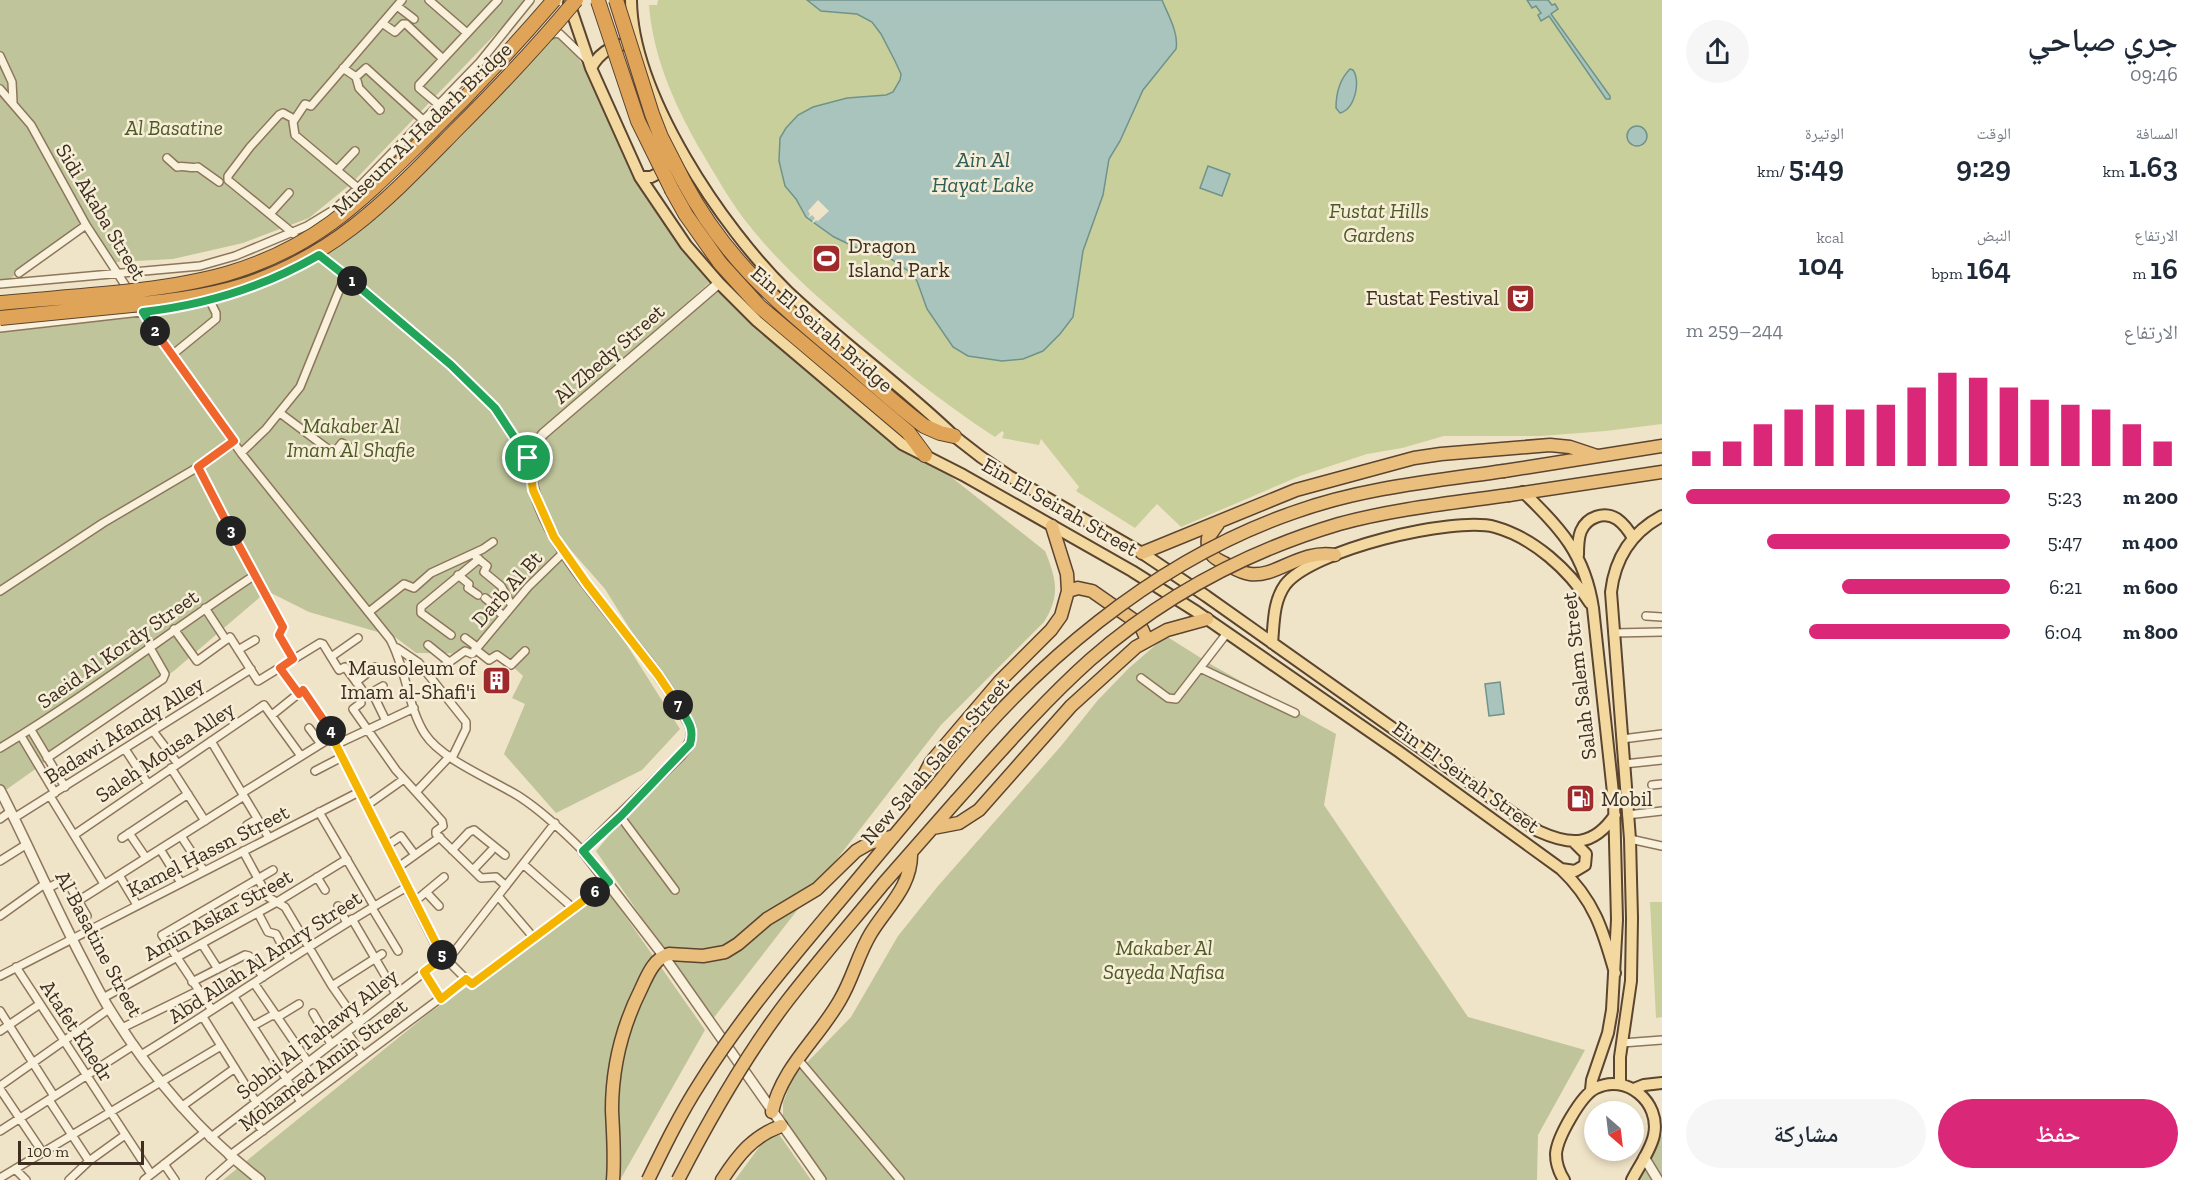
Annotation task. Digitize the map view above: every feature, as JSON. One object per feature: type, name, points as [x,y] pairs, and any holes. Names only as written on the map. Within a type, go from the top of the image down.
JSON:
[{"type":"highway","name":"Museum Al Hadarh Bridge","points":[[0,303],[192,282],[247,267],[300,244],[334,222],[366,196],[489,74],[554,0]]},
{"type":"highway","name":"Museum Al Hadarh Bridge","points":[[0,318],[205,296],[260,280],[311,256],[358,225],[417,169],[515,71],[576,0]]},
{"type":"highway","name":"Ein El Seirah Bridge","points":[[598,0],[629,97],[648,144],[672,190],[703,241],[759,306],[908,432],[925,455]]},
{"type":"highway","name":"Ein El Seirah Bridge","points":[[616,0],[660,137],[698,207],[730,253],[766,292],[917,421],[932,430],[954,436]]},
{"type":"highway","points":[[1142,553],[1311,485],[1429,455],[1560,445],[1597,456],[1662,446]]},
{"type":"highway","name":"New Salah Salem Street","points":[[648,1180],[699,1084],[769,986],[972,742],[1008,703],[1066,649],[1128,601],[1219,544],[1270,521],[1323,503],[1404,485],[1597,456]]},
{"type":"highway","points":[[1523,492],[1662,472]]},
{"type":"highway","name":"New Salah Salem Street","points":[[678,1180],[721,1101],[788,1001],[884,883],[956,801],[1022,727],[1091,659],[1148,615],[1204,580],[1276,546],[1342,524],[1410,510],[1523,492]]},
{"type":"highway","points":[[1223,519],[1209,535],[1207,543],[1209,552],[1216,560],[1246,573],[1262,573],[1313,554],[1335,555]]},
{"type":"highway","points":[[916,809],[919,785],[931,762],[1000,681],[1051,630],[1061,616],[1068,591],[1065,566],[1052,526]]},
{"type":"highway","points":[[1068,591],[1078,588],[1092,591],[1135,621],[1147,640]]},
{"type":"highway","points":[[933,828],[959,823],[979,810],[1071,706],[1107,672],[1147,640],[1178,626],[1207,619]]},
{"type":"highway","points":[[613,1180],[615,1151],[613,1097],[616,1058],[625,1026],[651,968],[663,955],[676,953],[710,956],[725,952],[767,919],[810,894],[856,851],[878,840],[894,836]]},
{"type":"highway","points":[[772,1112],[782,1084],[798,1058],[834,1010],[847,988],[864,944],[902,888],[910,867],[911,853]]},
{"type":"highway","points":[[722,1180],[751,1143],[782,1126]]},
{"type":"main road","name":"Ein El Seirah Street","points":[[568,0],[590,65],[640,177],[681,237],[718,283],[757,321],[902,444],[956,471],[1132,571],[1207,619],[1398,751],[1561,869],[1593,908],[1601,924],[1615,973]]},
{"type":"main road","name":"Ein El Seirah Street","points":[[632,0],[632,16],[638,45],[656,100],[680,147],[711,198],[752,254],[788,292],[954,436],[1008,476],[1142,553],[1538,831],[1574,842]]},
{"type":"main road","points":[[590,65],[611,48],[620,44],[638,45]]},
{"type":"main road","points":[[640,177],[651,177],[662,173],[671,166],[680,147]]},
{"type":"main road","name":"Salah Salem Street","points":[[1523,492],[1557,525],[1578,556],[1588,581],[1593,608],[1615,815],[1617,920],[1615,973],[1608,1033],[1592,1080],[1591,1090]]},
{"type":"main road","points":[[1578,556],[1581,529],[1588,521],[1598,516],[1609,516],[1619,520],[1633,538]]},
{"type":"main road","name":"Salah Salem Street","points":[[1620,1084],[1622,1042],[1633,949],[1630,839],[1613,633],[1612,582],[1618,563],[1633,538],[1651,522],[1662,516]]},
{"type":"main road","points":[[1272,643],[1276,605],[1285,585],[1294,575],[1335,555],[1390,538],[1433,528],[1465,524],[1486,525],[1517,536],[1549,557],[1573,581],[1593,608]]},
{"type":"main road","points":[[1574,842],[1596,837],[1615,815]]},
{"type":"main road","points":[[1561,869],[1575,872],[1585,866],[1586,854],[1574,842]]},
{"type":"main road","points":[[1634,1089],[1644,1085],[1662,1083]]},
{"type":"main road","points":[[1561,1178],[1556,1153],[1560,1140],[1582,1099],[1591,1090],[1601,1086],[1620,1084],[1634,1089],[1657,1110],[1655,1133],[1644,1157]]},
{"type":"main road","points":[[1632,1180],[1642,1161]]},
{"type":"street","points":[[439,105],[419,85],[498,0]]},
{"type":"street","points":[[0,284],[200,266],[235,256],[319,220],[358,188],[480,63],[530,0]]},
{"type":"street","points":[[435,2],[467,33]]},
{"type":"street","points":[[358,188],[295,135],[294,119],[305,104],[311,106],[399,3],[414,19]]},
{"type":"street","points":[[382,23],[394,32],[406,24],[443,59]]},
{"type":"street","points":[[0,328],[143,312],[210,300],[271,280],[350,236],[392,200],[551,35],[560,34],[573,44],[590,65]]},
{"type":"street","points":[[0,56],[12,82],[13,102]]},
{"type":"street","points":[[343,68],[356,77],[359,88],[380,110]]},
{"type":"street","points":[[356,77],[366,68],[423,120]]},
{"type":"street","name":"Sidi Akaba Street","points":[[0,89],[31,125],[86,225],[172,355],[241,453],[395,647]]},
{"type":"street","points":[[228,180],[229,174],[244,154],[279,115],[286,114],[294,119]]},
{"type":"street","points":[[337,170],[354,151]]},
{"type":"street","points":[[166,158],[177,167],[183,165],[191,168],[198,167],[217,184],[228,180]]},
{"type":"street","points":[[228,180],[405,325],[495,408],[528,458],[533,490],[539,506],[564,552],[658,675],[690,725],[693,734],[690,744],[681,755],[583,851]]},
{"type":"street","points":[[270,214],[289,193]]},
{"type":"street","points":[[19,273],[86,225]]},
{"type":"street","points":[[241,453],[266,429],[300,387],[345,276]]},
{"type":"street","name":"Al Zbedy Street","points":[[528,458],[543,434],[718,283]]},
{"type":"street","points":[[172,355],[216,319],[216,313],[210,300]]},
{"type":"street","points":[[280,412],[332,452],[335,452],[342,443],[351,448]]},
{"type":"street","points":[[0,591],[92,530],[198,467],[234,441]]},
{"type":"street","points":[[198,467],[283,627],[279,635],[293,659]]},
{"type":"street","points":[[451,635],[421,613],[421,608],[493,542]]},
{"type":"street","name":"Darb Al Bt","points":[[430,676],[465,651],[471,654],[549,565],[564,552]]},
{"type":"street","points":[[369,612],[404,584],[414,588],[431,573],[476,556]]},
{"type":"street","points":[[476,556],[487,567],[484,572],[501,586],[512,606]]},
{"type":"street","name":"Saeid Al Kordy Street","points":[[0,748],[31,730],[174,628],[255,575]]},
{"type":"street","points":[[459,575],[469,584],[468,588],[495,606],[495,609],[504,616]]},
{"type":"street","points":[[205,608],[226,640]]},
{"type":"street","points":[[1646,616],[1662,616]]},
{"type":"street","points":[[174,628],[196,661],[230,637],[258,681],[320,643],[339,670],[345,668],[369,694],[386,721]]},
{"type":"street","points":[[1613,633],[1662,632]]},
{"type":"street","points":[[1141,678],[1168,698],[1178,697],[1227,633]]},
{"type":"street","points":[[331,657],[358,638]]},
{"type":"street","points":[[465,638],[476,648]]},
{"type":"street","points":[[238,650],[255,640]]},
{"type":"street","points":[[428,645],[449,662]]},
{"type":"street","points":[[47,758],[163,679],[165,674],[149,646]]},
{"type":"street","points":[[395,647],[419,663],[466,722],[466,729],[451,757],[416,792]]},
{"type":"street","points":[[395,647],[419,725],[426,736],[436,747],[451,757],[521,798],[555,823],[583,851],[663,955],[821,1180]]},
{"type":"street","name":"Darb Al Bt","points":[[476,648],[489,660],[497,655],[511,665],[525,651]]},
{"type":"street","points":[[356,682],[375,667]]},
{"type":"street","points":[[280,668],[299,694]]},
{"type":"street","points":[[1200,668],[1295,713]]},
{"type":"street","name":"Badawi Afandy Alley","points":[[0,819],[13,815],[52,795],[251,669]]},
{"type":"street","points":[[383,686],[360,699],[360,703],[352,709],[404,779],[442,821],[443,826],[436,833],[483,879],[496,877],[506,886]]},
{"type":"street","points":[[301,756],[273,715],[303,690],[330,728],[335,745],[439,952],[469,982]]},
{"type":"street","name":"Saleh Mousa Alley","points":[[74,835],[264,705],[273,715]]},
{"type":"street","points":[[335,745],[414,708]]},
{"type":"street","points":[[309,728],[321,744]]},
{"type":"street","points":[[31,730],[65,787]]},
{"type":"street","points":[[153,731],[205,821]]},
{"type":"street","points":[[1622,739],[1662,734]]},
{"type":"street","points":[[21,736],[74,835],[104,884]]},
{"type":"street","points":[[78,901],[332,737]]},
{"type":"street","points":[[211,741],[269,838]]},
{"type":"street","points":[[125,749],[148,784]]},
{"type":"street","points":[[315,771],[342,757]]},
{"type":"street","points":[[1624,764],[1662,760]]},
{"type":"street","points":[[366,806],[404,779]]},
{"type":"street","points":[[1652,785],[1662,784]]},
{"type":"street","name":"Al Basatine Street","points":[[0,790],[72,939],[109,1009],[160,1082],[181,1107],[231,1158],[260,1180]]},
{"type":"street","name":"Kamel Hassn Street","points":[[0,976],[359,792]]},
{"type":"street","points":[[122,838],[188,794]]},
{"type":"street","points":[[1628,815],[1662,811]]},
{"type":"street","points":[[319,812],[398,951]]},
{"type":"street","points":[[621,816],[675,890]]},
{"type":"street","points":[[247,825],[258,819]]},
{"type":"street","name":"Sobhi Al Tahawy Alley","points":[[144,1180],[164,1164],[246,1110],[424,972],[445,959],[555,823]]},
{"type":"street","points":[[452,850],[469,832],[474,830],[506,855]]},
{"type":"street","points":[[129,833],[146,858]]},
{"type":"street","points":[[181,836],[204,871]]},
{"type":"street","points":[[386,846],[401,836],[415,855]]},
{"type":"street","points":[[397,868],[440,837]]},
{"type":"street","points":[[1630,839],[1662,846]]},
{"type":"street","points":[[0,861],[27,844]]},
{"type":"street","points":[[160,849],[181,883]]},
{"type":"street","points":[[243,851],[270,899],[285,907],[332,986],[358,1023]]},
{"type":"street","points":[[473,870],[491,851]]},
{"type":"street","name":"Amin Askar Street","points":[[103,998],[258,913],[347,859]]},
{"type":"street","points":[[523,864],[573,908]]},
{"type":"street","points":[[212,1010],[161,938],[163,933],[273,870]]},
{"type":"street","points":[[119,875],[137,905]]},
{"type":"street","points":[[317,877],[325,890]]},
{"type":"street","points":[[414,902],[444,877]]},
{"type":"street","points":[[0,916],[47,885],[65,881],[87,916]]},
{"type":"street","name":"Mohamed Amin Street","points":[[210,1180],[231,1158],[263,1131],[363,1056],[441,999],[534,938],[609,882]]},
{"type":"street","name":"Abd Allah Al Amry Street","points":[[141,1054],[407,887]]},
{"type":"street","points":[[426,892],[439,906]]},
{"type":"street","points":[[498,896],[534,938]]},
{"type":"street","points":[[338,906],[379,956],[396,994]]},
{"type":"street","points":[[258,913],[268,932],[277,935],[289,959]]},
{"type":"street","points":[[202,944],[218,969]]},
{"type":"street","points":[[192,982],[246,955],[263,977]]},
{"type":"street","points":[[332,986],[379,956]]},
{"type":"street","name":"Atafet Khedr","points":[[16,967],[151,1174]]},
{"type":"street","points":[[424,972],[441,999]]},
{"type":"street","points":[[254,983],[308,1062]]},
{"type":"street","points":[[122,1028],[198,991]]},
{"type":"street","points":[[234,997],[302,1102]]},
{"type":"street","points":[[0,1031],[40,1004]]},
{"type":"street","points":[[253,1026],[271,1016],[281,1016],[299,1004]]},
{"type":"street","points":[[43,1153],[0,1088],[109,1009]]},
{"type":"street","points":[[0,1011],[33,1063],[72,1135],[89,1161]]},
{"type":"street","points":[[313,1013],[331,1044]]},
{"type":"street","points":[[203,1017],[256,1102]]},
{"type":"street","points":[[347,1032],[363,1056]]},
{"type":"street","points":[[1622,1042],[1662,1040]]},
{"type":"street","points":[[0,1131],[134,1046]]},
{"type":"street","points":[[0,1178],[221,1046]]},
{"type":"street","points":[[798,1058],[900,1180]]},
{"type":"street","points":[[181,1107],[235,1068]]},
{"type":"street","points":[[246,1110],[263,1131]]},
{"type":"street","points":[[69,1180],[89,1161],[125,1135]]},
{"type":"street","points":[[1644,1157],[1658,1180]]},
{"type":"street","points":[[164,1164],[176,1180]]},
{"type":"street","points":[[15,1169],[26,1180]]},
{"type":"green space","name":"Al Basatine","points":[[0,0],[528,0],[352,183],[309,218],[243,243],[173,259],[116,262],[85,219],[0,287]]},
{"type":"green space","name":"Fustat Hills Gardens","points":[[658,0],[1662,0],[1662,424],[1541,436],[1444,436],[1402,448],[1367,454],[1300,476],[1181,527],[1157,504],[1135,528],[1076,491],[1079,487],[1041,439],[1039,445],[1002,438],[1004,433],[1002,431],[995,437],[936,396],[831,308],[791,272],[767,246],[744,219],[726,192],[680,112],[660,60],[651,24],[649,5],[657,5]]},
{"type":"green space","name":"Makaber Al Imam Al Shafie","points":[[557,35],[573,49],[584,68],[632,176],[710,282],[535,438],[525,462],[527,484],[548,534],[601,604],[680,729],[642,770],[556,813],[504,754],[525,704],[512,698],[523,676],[499,654],[416,653],[395,637],[309,612],[267,591],[175,670],[3,792],[0,787],[0,324],[108,312],[137,317],[257,290],[310,262],[509,85]]},
{"type":"green space","points":[[719,288],[756,323],[1045,551],[1054,578],[1055,595],[1044,622],[941,725],[712,1020],[596,851],[695,733],[605,589],[554,531],[537,499],[532,456],[539,443]]},
{"type":"green space","name":"Makaber Al Sayeda Nafisa","points":[[1166,636],[1212,665],[1336,734],[1324,805],[1468,1017],[1585,1050],[1538,1135],[1537,1180],[823,1180],[783,1121],[783,1103],[793,1077],[851,1017],[898,936],[938,886],[1061,746],[1098,700],[1129,668]]},
{"type":"green space","points":[[607,890],[705,1030],[620,1180],[223,1180],[429,1013]]},
{"type":"green space","points":[[1650,902],[1662,902],[1662,1017],[1656,1018]]},
{"type":"green space","points":[[774,1127],[811,1180],[735,1180]]},
{"type":"green space","points":[[1662,1134],[1662,1180],[1633,1180]]},
{"type":"water","name":"Ain Al Hayat Lake","points":[[807,0],[1162,0],[1174,30],[1176,49],[1143,90],[1120,141],[1109,159],[1103,195],[1083,251],[1073,317],[1043,351],[1023,359],[1002,361],[968,356],[953,347],[927,309],[917,281],[911,273],[891,259],[834,237],[806,217],[796,199],[785,186],[779,161],[780,138],[798,115],[813,107],[847,98],[886,95],[893,92],[901,74],[881,34],[872,22],[857,14],[821,11]]},
{"type":"water","points":[[1527,0],[1548,0],[1552,5],[1555,4],[1558,9],[1551,14],[1610,99],[1606,99],[1549,16],[1541,21],[1538,15],[1541,13],[1536,6],[1532,8]]},
{"type":"water","points":[[1350,69],[1355,75],[1355,94],[1353,101],[1340,113],[1336,108],[1338,92],[1341,82]]},
{"type":"water","points":[[1637,126],[1644,129],[1647,136],[1644,143],[1637,146],[1630,143],[1627,136],[1630,129]]},
{"type":"water","points":[[1208,166],[1230,174],[1222,196],[1200,188]]},
{"type":"water","points":[[1500,682],[1504,714],[1489,716],[1485,684]]},
{"type":"pier","points":[[818,200],[829,211],[813,223],[815,218],[812,215],[808,218],[810,214],[808,211]]},
{"type":"place","name":"Dragon Island Park","points":[[827,258]]},
{"type":"place","name":"Fustat Festival","points":[[1520,298]]},
{"type":"place","name":"Mausoleum of Imam al-Shafi'i","points":[[497,680]]},
{"type":"place","name":"Mobil","points":[[1580,799]]},
{"type":"route","points":[[319,255],[451,365],[495,408],[528,458],[533,490],[554,537],[587,584],[658,675],[690,725],[693,734],[690,744],[681,755],[583,851],[609,882],[472,984],[466,979],[441,999],[424,972],[444,957],[439,952],[359,792],[332,737],[330,728],[303,690],[299,694],[280,668],[293,659],[279,635],[284,629],[198,467],[234,441],[143,312],[189,305],[231,295],[271,280],[319,255]]}]
